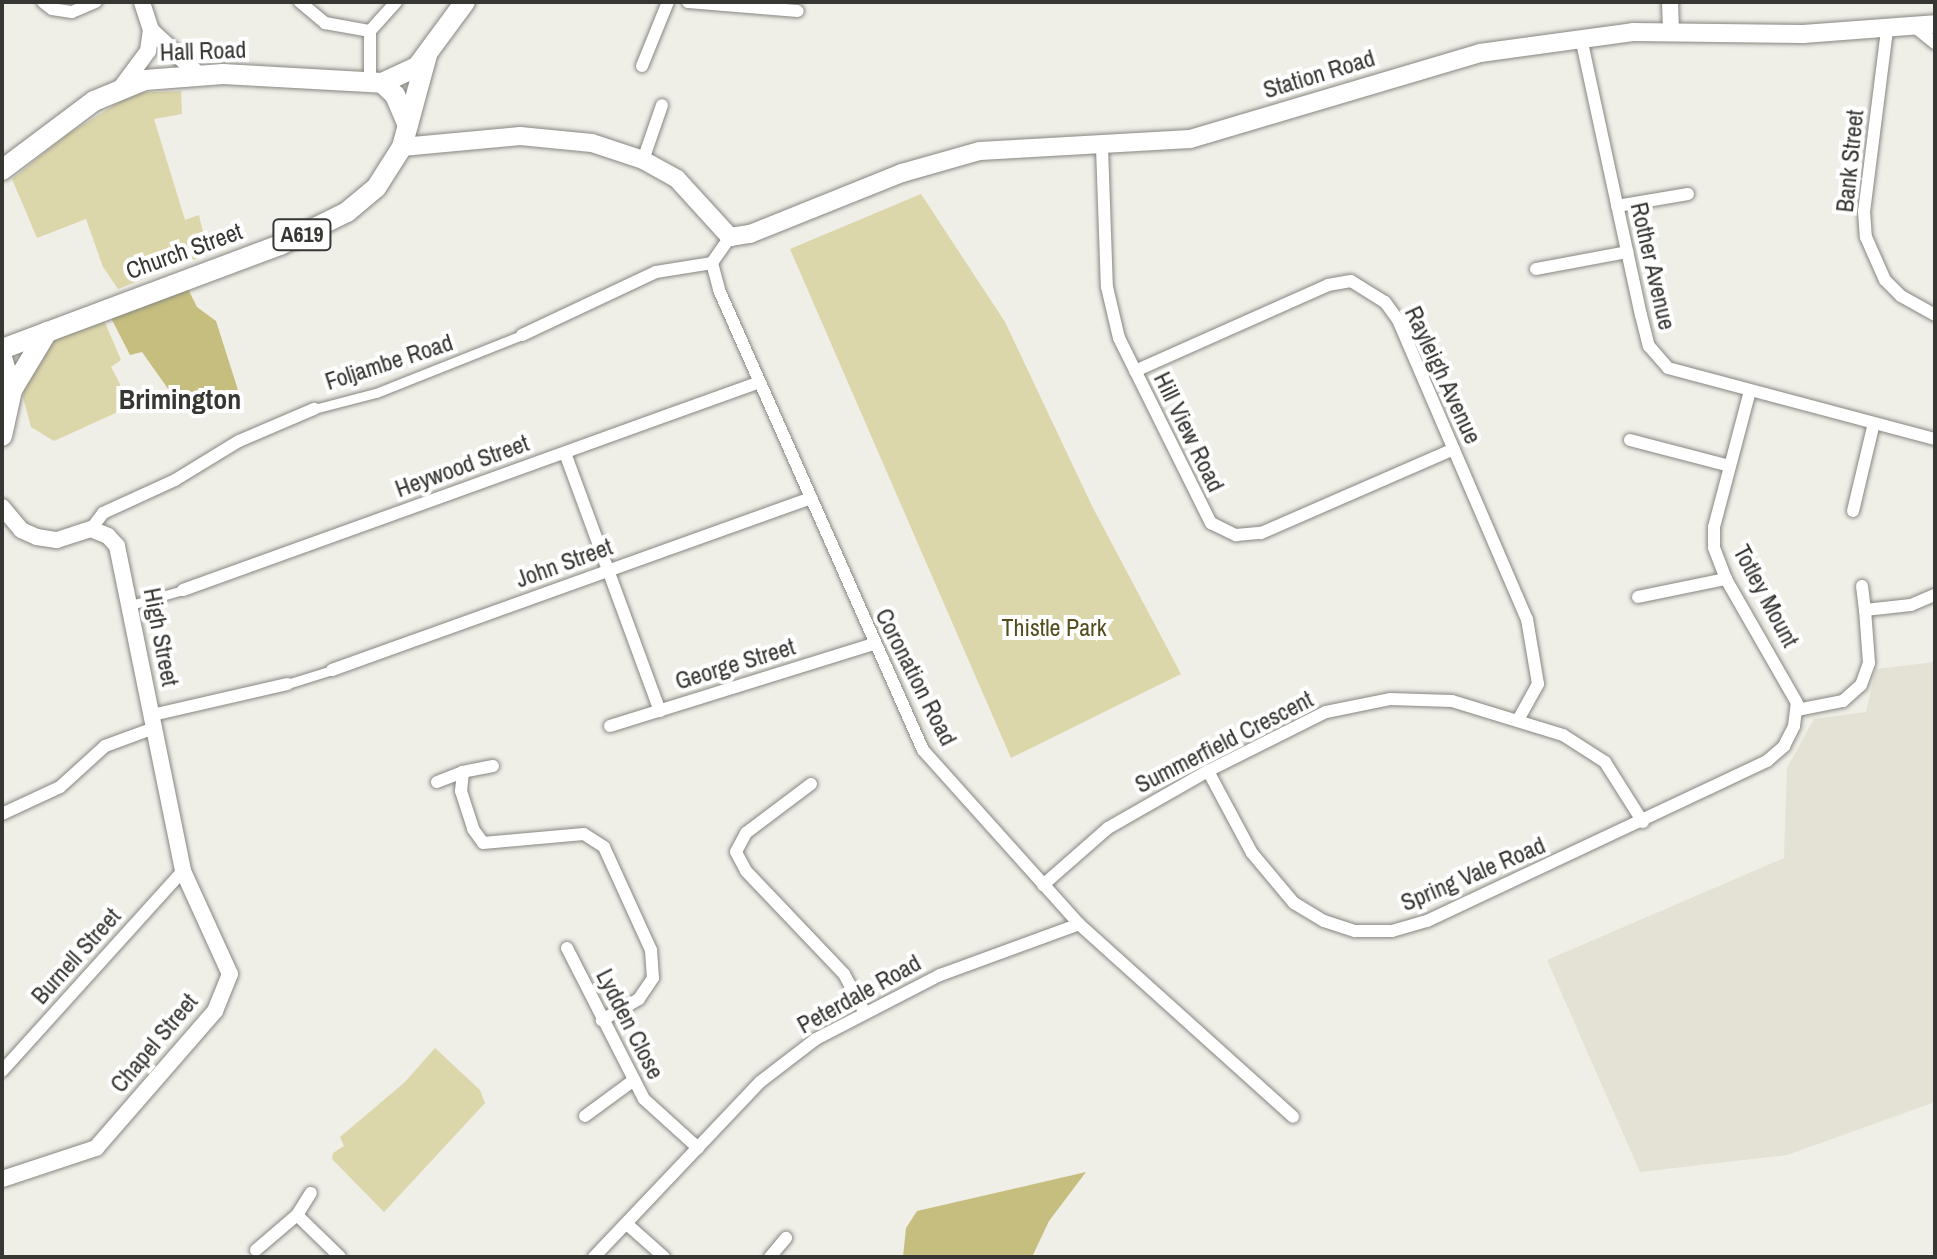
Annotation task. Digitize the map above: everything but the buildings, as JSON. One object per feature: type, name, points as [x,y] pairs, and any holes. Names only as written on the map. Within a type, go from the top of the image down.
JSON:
[{"type":"highway","name":"A619","points":[[376,82],[417,67],[465,2]]},
{"type":"highway","name":"Church Street","points":[[2,349],[280,245],[341,215],[376,188],[402,147],[427,55]]},
{"type":"highway","name":"Hall Road","points":[[2,170],[122,86],[199,75],[376,82]]},
{"type":"highway","points":[[376,82],[395,95],[408,125]]},
{"type":"highway","points":[[2,436],[12,390],[48,330]]},
{"type":"highway","points":[[2,358],[12,390]]},
{"type":"main road","name":"Station Road","points":[[730,237],[750,234],[902,173],[980,151],[1102,147],[1190,139],[1480,53],[1581,38],[1671,30],[1803,34],[1935,24]]},
{"type":"main road","points":[[402,147],[561,137],[643,160],[677,179],[730,237]]},
{"type":"street","points":[[43,2],[52,9],[72,12],[96,2]]},
{"type":"street","points":[[142,2],[151,30],[199,75]]},
{"type":"street","points":[[300,2],[325,23],[370,31]]},
{"type":"street","points":[[376,82],[370,31],[396,2]]},
{"type":"street","points":[[642,66],[668,2]]},
{"type":"street","points":[[688,2],[798,11]]},
{"type":"street","points":[[1670,2],[1671,30]]},
{"type":"street","points":[[1915,27],[1935,43]]},
{"type":"street","points":[[122,86],[143,61],[151,30]]},
{"type":"street","name":"Bank Street","points":[[1887,30],[1864,211],[1866,237],[1885,280],[1901,296],[1935,315]]},
{"type":"street","name":"Rother Avenue","points":[[1581,38],[1649,346],[1668,368],[1935,439]]},
{"type":"street","points":[[643,160],[662,105]]},
{"type":"street","name":"Hill View Road","points":[[1102,147],[1107,287],[1119,338],[1197,502],[1211,523],[1236,535],[1291,524],[1454,449]]},
{"type":"street","points":[[1617,206],[1688,194]]},
{"type":"street","points":[[712,263],[730,237]]},
{"type":"street","points":[[1536,269],[1627,252]]},
{"type":"street","name":"Foljambe Road","points":[[91,529],[103,513],[175,480],[239,441],[314,409],[376,393],[522,335],[656,272],[712,263]]},
{"type":"street","name":"Coronation Road","points":[[712,263],[757,383],[923,750],[1079,924],[1293,1117]]},
{"type":"street","name":"Rayleigh Avenue","points":[[1135,371],[1328,285],[1351,281],[1385,302],[1398,320],[1527,619],[1535,651],[1538,684],[1518,720]]},
{"type":"street","name":"Heywood Street","points":[[183,590],[757,383]]},
{"type":"street","name":"Totley Mount","points":[[1750,391],[1714,527],[1714,547],[1726,579],[1790,686],[1797,710]]},
{"type":"street","points":[[1853,511],[1874,423]]},
{"type":"street","points":[[1630,440],[1730,466]]},
{"type":"street","points":[[565,453],[660,711]]},
{"type":"street","name":"John Street","points":[[332,670],[811,498]]},
{"type":"street","points":[[2,507],[21,530],[37,537],[57,540],[91,529]]},
{"type":"street","name":"High Street","points":[[91,529],[117,546],[183,871]]},
{"type":"street","points":[[1638,597],[1726,579]]},
{"type":"street","points":[[1797,710],[1843,701],[1861,685],[1869,663],[1862,586]]},
{"type":"street","points":[[131,605],[183,590]]},
{"type":"street","points":[[1865,610],[1911,605],[1935,595]]},
{"type":"street","name":"George Street","points":[[610,726],[873,644]]},
{"type":"street","points":[[2,814],[60,787],[105,746],[153,721],[332,670]]},
{"type":"street","name":"Summerfield Crescent","points":[[1043,885],[1108,828],[1208,771],[1326,712],[1390,699],[1452,701],[1518,720],[1586,747],[1626,789],[1643,822]]},
{"type":"street","name":"Spring Vale Road","points":[[1208,771],[1272,882],[1324,921],[1355,931],[1392,931],[1427,921],[1767,761],[1784,746],[1794,726],[1797,710]]},
{"type":"street","points":[[437,782],[463,772],[493,766]]},
{"type":"street","points":[[463,772],[461,791],[473,829],[483,843],[561,832],[584,834],[604,847],[651,950],[653,978],[639,999],[602,1020]]},
{"type":"street","points":[[811,784],[746,833],[736,852],[746,871],[844,974],[864,1011]]},
{"type":"street","name":"Burnell Street","points":[[2,1071],[183,871]]},
{"type":"street","name":"Chapel Street","points":[[2,1179],[96,1148],[215,1011],[230,974],[183,871]]},
{"type":"street","name":"Peterdale Road","points":[[594,1257],[628,1225],[760,1082],[816,1039],[864,1011],[940,975],[1079,924]]},
{"type":"street","name":"Lydden Close","points":[[567,948],[644,1099],[698,1148]]},
{"type":"street","points":[[585,1116],[634,1080]]},
{"type":"street","points":[[256,1250],[297,1215],[311,1193]]},
{"type":"street","points":[[297,1215],[340,1257]]},
{"type":"street","points":[[628,1225],[664,1257]]},
{"type":"street","points":[[770,1257],[786,1238]]},
{"type":"shaded area","points":[[188,289],[197,307],[216,321],[238,390],[194,411],[171,393],[142,352],[130,355],[110,316]]},
{"type":"shaded area","points":[[1935,662],[1935,1102],[1787,1155],[1640,1172],[1547,960],[1784,858],[1787,768],[1814,719],[1866,712],[1876,669]]},
{"type":"shaded area","points":[[1086,1172],[1049,1221],[1032,1257],[903,1257],[906,1228],[917,1211]]},
{"type":"green space","points":[[181,91],[182,114],[154,119],[185,220],[199,215],[208,254],[118,289],[103,267],[86,219],[37,238],[12,179],[68,134],[134,93]]},
{"type":"green space","name":"Thistle Park","points":[[921,194],[1005,322],[1092,506],[1181,674],[1011,758],[790,249]]},
{"type":"green space","points":[[103,318],[121,360],[111,367],[120,384],[120,411],[54,441],[31,427],[23,397],[26,374],[43,339]]},
{"type":"green space","points":[[435,1048],[480,1090],[485,1103],[384,1212],[332,1159],[333,1153],[344,1146],[340,1137],[405,1082]]},
{"type":"district","name":"Brimington","points":[[180,399]]}]
